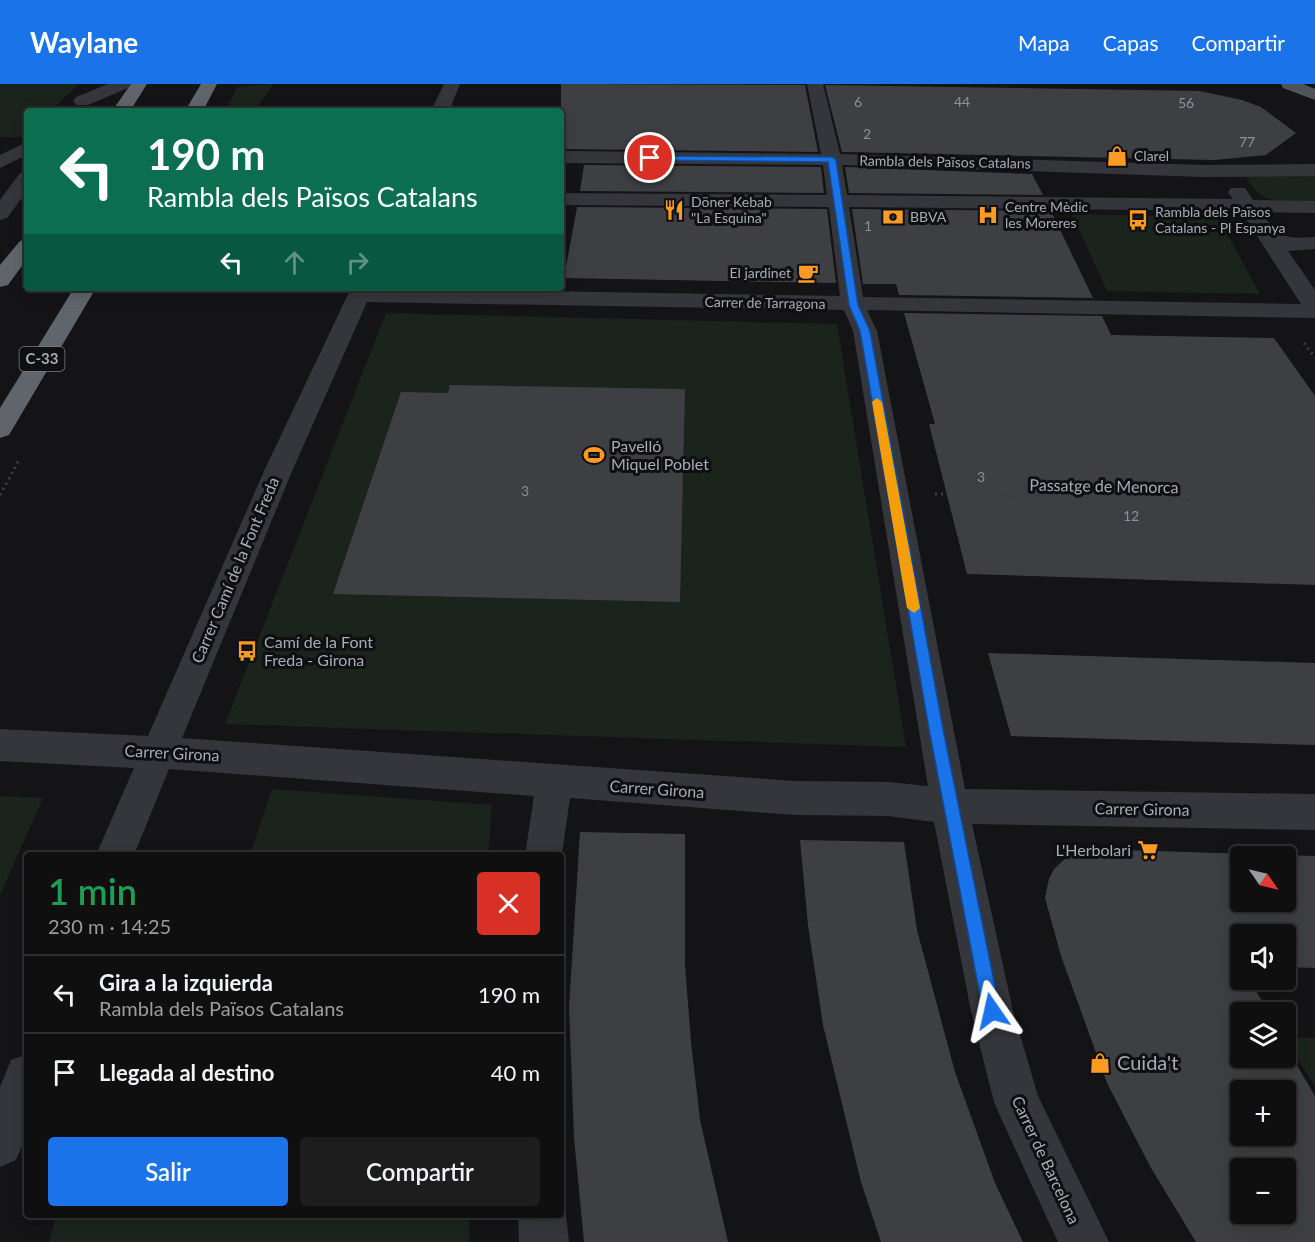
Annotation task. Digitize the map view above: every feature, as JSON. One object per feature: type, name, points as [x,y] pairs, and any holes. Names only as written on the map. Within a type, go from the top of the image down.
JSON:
[{"type":"highway","points":[[123,108],[139,84]]},
{"type":"highway","points":[[196,108],[209,84]]},
{"type":"highway","points":[[0,280],[24,249]]},
{"type":"highway","name":"C-33","points":[[0,429],[83,291]]},
{"type":"main road","points":[[1289,84],[1315,95]]},
{"type":"street","points":[[78,106],[93,84]]},
{"type":"street","points":[[78,106],[122,84]]},
{"type":"street","points":[[441,108],[452,84]]},
{"type":"street","name":"Carrer de Barcelona","points":[[815,84],[832,160],[823,187],[853,305],[865,331],[950,806],[992,1011],[1017,1102],[1084,1242]]},
{"type":"street","points":[[0,147],[24,148]]},
{"type":"street","points":[[0,163],[24,150]]},
{"type":"street","name":"Rambla dels Països Catalans","points":[[564,157],[1315,170]]},
{"type":"street","points":[[0,163],[24,166]]},
{"type":"street","name":"Rambla dels Països Catalans","points":[[867,166],[873,195]]},
{"type":"street","points":[[1220,170],[1249,206],[1298,245],[1315,280]]},
{"type":"street","points":[[0,214],[24,181]]},
{"type":"street","name":"Rambla dels Països Catalans","points":[[988,183],[1175,187]]},
{"type":"street","points":[[564,199],[823,187],[1315,207]]},
{"type":"street","points":[[1298,245],[1315,309]]},
{"type":"street","name":"Carrer de Tarragona","points":[[360,292],[853,305],[1315,309]]},
{"type":"street","name":"Carrer Camí de la Font Freda","points":[[116,852],[279,469],[360,292]]},
{"type":"street","name":"Carrer Girona","points":[[0,745],[158,752],[795,798],[888,799],[950,806],[1315,812]]},
{"type":"street","points":[[544,852],[554,781]]},
{"type":"street","points":[[0,1144],[24,1084]]},
{"type":"street","points":[[542,1218],[544,1242]]},
{"type":"path","name":"Passatge de Menorca","points":[[893,493],[1315,502]]},
{"type":"shaded area","points":[[0,84],[79,84],[53,108],[24,108],[24,135],[22,137],[0,137]]},
{"type":"shaded area","points":[[273,84],[256,108],[227,108],[237,87]]},
{"type":"shaded area","points":[[1250,175],[1315,176],[1315,201],[1285,202],[1264,197],[1255,190],[1246,177]]},
{"type":"shaded area","points":[[1072,214],[1218,217],[1260,294],[1107,291]]},
{"type":"shaded area","name":"Pavelló Miquel Poblet","points":[[386,313],[837,324],[906,747],[225,724]]},
{"type":"shaded area","points":[[272,789],[492,805],[488,852],[251,852]]},
{"type":"shaded area","points":[[0,796],[43,798],[0,895]]},
{"type":"shaded area","points":[[1296,1037],[1315,1038],[1315,1086],[1296,1056]]},
{"type":"shaded area","points":[[55,1218],[469,1218],[469,1242],[49,1242]]},
{"type":"building","points":[[561,84],[805,85],[818,152],[564,149],[564,108],[561,108]]},
{"type":"building","points":[[825,85],[1200,91],[1242,100],[1261,107],[1296,133],[1266,155],[1215,160],[842,152]]},
{"type":"building","points":[[584,165],[821,167],[824,193],[580,191]]},
{"type":"building","points":[[845,167],[1032,174],[1043,195],[849,193]]},
{"type":"building","points":[[577,207],[827,209],[836,283],[564,278]]},
{"type":"building","points":[[852,209],[1051,211],[1093,298],[899,295],[896,284],[863,284]]},
{"type":"building","points":[[904,313],[1102,316],[1111,335],[1274,338],[1315,396],[1315,585],[967,574],[929,424],[935,424]]},
{"type":"building","points":[[450,385],[685,389],[680,602],[333,594],[401,392],[448,393]]},
{"type":"building","points":[[988,653],[1315,663],[1315,745],[1011,736]]},
{"type":"building","points":[[580,832],[685,834],[685,965],[691,1042],[700,1120],[728,1242],[584,1242],[574,1138],[569,1007]]},
{"type":"building","points":[[800,840],[904,842],[917,930],[955,1072],[995,1183],[1023,1242],[881,1242],[861,1182],[823,1025],[808,925]]},
{"type":"building","points":[[1093,849],[1230,853],[1230,912],[1296,912],[1296,855],[1315,856],[1315,968],[1296,967],[1296,924],[1230,924],[1230,990],[1255,990],[1263,1002],[1230,1002],[1230,1068],[1296,1068],[1296,1064],[1315,1096],[1315,1242],[1196,1242],[1151,1168],[1107,1083],[1061,956],[1045,898],[1049,879],[1054,869],[1067,857]]},
{"type":"slow traffic","points":[[877,402],[914,608]]},
{"type":"place","name":"Clarel","points":[[1117,156]]},
{"type":"place","name":"Döner Kebab \"La Esquina\"","points":[[674,210]]},
{"type":"place","name":"Centre Mèdic les Moreres","points":[[988,215]]},
{"type":"place","name":"BBVA","points":[[893,217]]},
{"type":"place","name":"Rambla dels Països Catalans - Pl Espanya","points":[[1138,220]]},
{"type":"place","name":"El jardinet","points":[[808,273]]},
{"type":"place","name":"Pavelló Miquel Poblet","points":[[594,455]]},
{"type":"place","name":"Camí de la Font Freda - Girona","points":[[247,651]]},
{"type":"place","name":"L'Herbolari","points":[[1148,850]]},
{"type":"place","name":"Cuida't","points":[[1100,1063]]},
{"type":"route","points":[[650,158],[832,160],[853,305],[865,331],[950,806],[992,1011]]}]
